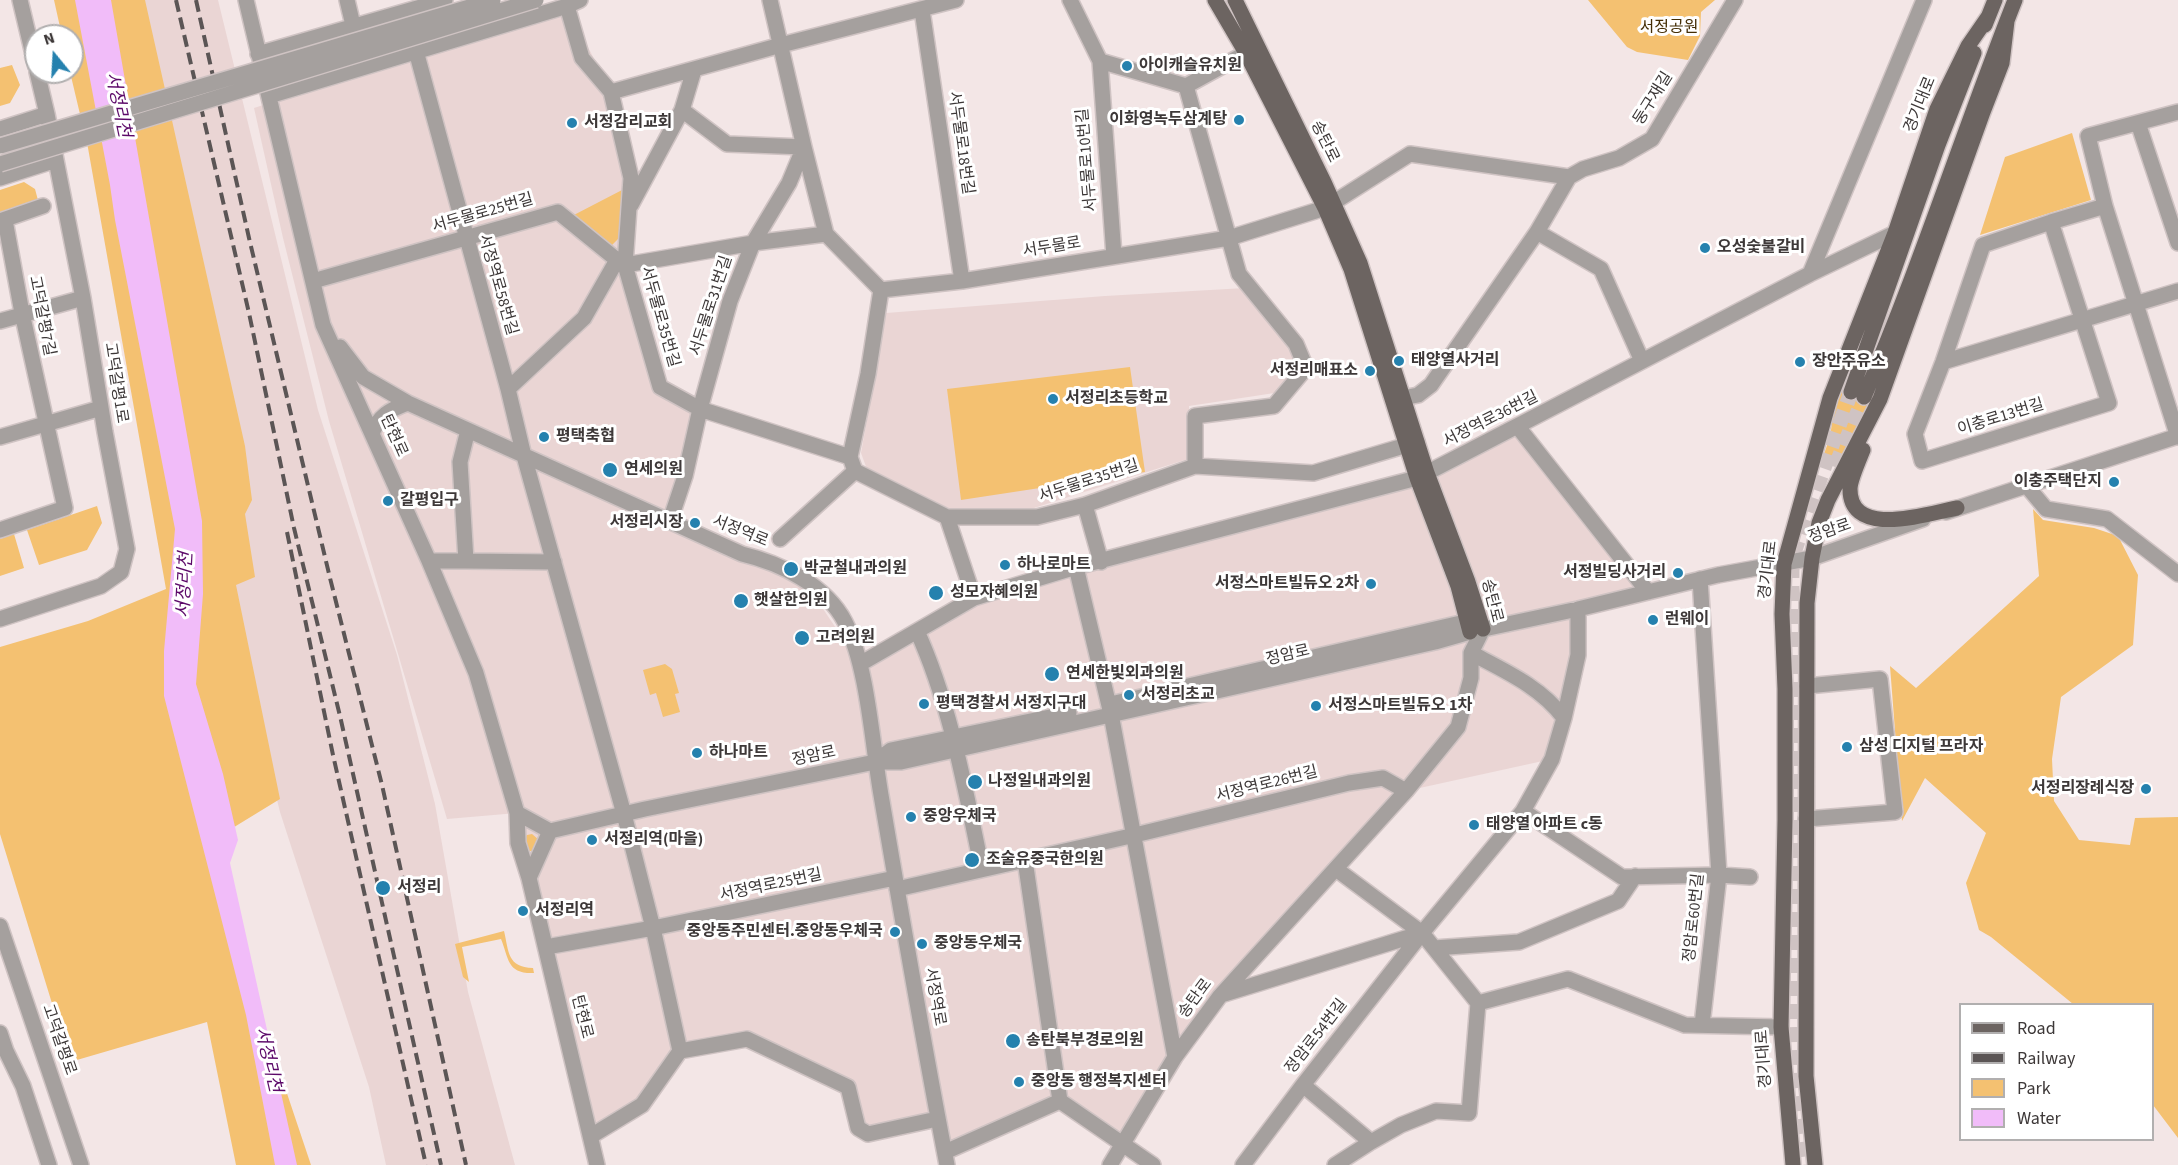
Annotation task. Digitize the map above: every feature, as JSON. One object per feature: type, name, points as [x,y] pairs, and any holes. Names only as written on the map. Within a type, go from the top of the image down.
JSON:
[{"type":"main road","name":"송탄로","points":[[1215,0],[1251,50]]},
{"type":"main road","name":"송탄로","points":[[1235,0],[1251,50],[1360,263],[1403,398],[1412,444]]},
{"type":"main road","name":"경기대로","points":[[1995,0],[1938,145],[1858,394],[1913,272],[1973,106],[2015,0]]},
{"type":"main road","name":"경기대로","points":[[1793,1165],[1780,1027],[1785,820],[1785,689],[1782,614],[1784,564],[1830,398],[1895,233],[1937,109],[1968,46],[1988,17]]},
{"type":"main road","name":"경기대로","points":[[1815,1165],[1806,1076],[1807,603],[1812,558],[1819,523],[1828,500],[1880,399],[2002,63],[2007,21]]},
{"type":"main road","name":"송탄로","points":[[1329,205],[1412,444],[1458,586],[1475,625]]},
{"type":"main road","points":[[1880,399],[1850,489],[1854,507],[1866,517],[1885,521],[1957,508]]},
{"type":"street","points":[[20,0],[26,24]]},
{"type":"street","name":"탄현로","points":[[246,0],[323,325],[429,561],[476,673],[517,813],[516,832],[521,856],[529,878],[546,947],[597,1165]]},
{"type":"street","points":[[347,0],[353,25]]},
{"type":"street","points":[[258,54],[445,0]]},
{"type":"street","points":[[0,146],[493,0]]},
{"type":"street","points":[[0,164],[536,0]]},
{"type":"street","points":[[770,0],[826,234],[881,290],[853,464],[780,539]]},
{"type":"street","points":[[611,92],[956,0]]},
{"type":"street","name":"서두물로10번길","points":[[1071,0],[1100,61],[1114,256]]},
{"type":"street","name":"둥구재길","points":[[1569,177],[1619,158],[1652,138],[1735,0]]},
{"type":"street","points":[[1810,274],[1924,0]]},
{"type":"street","points":[[269,96],[574,3]]},
{"type":"street","name":"서두물로35번길","points":[[574,3],[582,58],[611,92],[631,178],[630,208],[621,263],[660,387],[700,409],[853,464],[947,517],[1037,517],[1085,505],[1195,466],[1313,473],[1412,444]]},
{"type":"street","name":"서두물로18번길","points":[[922,10],[962,281]]},
{"type":"street","points":[[1100,61],[1186,86],[1251,50]]},
{"type":"street","name":"서정역로58번길","points":[[416,51],[465,238],[508,389],[524,456],[624,814]]},
{"type":"street","name":"서두물로35번길","points":[[630,208],[682,110],[694,70]]},
{"type":"street","name":"고덕갈평1로","points":[[0,619],[101,586],[121,572],[127,549],[83,298],[40,84]]},
{"type":"street","points":[[1186,86],[1239,273],[1296,344],[1306,368],[1274,405],[1195,416],[1195,466]]},
{"type":"street","points":[[682,110],[727,144],[804,147]]},
{"type":"street","points":[[2178,112],[2088,136],[2105,206],[2178,436]]},
{"type":"street","points":[[0,129],[47,114]]},
{"type":"street","points":[[2138,123],[2172,204],[2178,243]]},
{"type":"street","name":"서두물로31번길","points":[[670,521],[685,476],[700,409],[730,301],[753,243],[789,183],[804,147]]},
{"type":"street","points":[[1329,205],[1410,154],[1569,177],[1537,232],[1431,385],[1418,395],[1403,398]]},
{"type":"street","points":[[0,178],[57,160]]},
{"type":"street","name":"서두물로","points":[[881,290],[962,281],[1229,238],[1329,205]]},
{"type":"street","points":[[2,221],[43,206]]},
{"type":"street","name":"이충로13번길","points":[[2051,222],[2109,403],[1922,461],[1915,434],[1943,362],[1983,245],[2051,222],[2105,206]]},
{"type":"street","name":"서두물로25번길","points":[[313,281],[558,212],[621,263]]},
{"type":"street","name":"고덕갈평7길","points":[[0,530],[65,508],[2,221]]},
{"type":"street","points":[[1537,232],[1601,269],[1642,361]]},
{"type":"street","name":"서정역로36번길","points":[[860,664],[974,598],[1077,567],[1422,475],[1810,274],[1895,233]]},
{"type":"street","points":[[508,389],[584,318],[621,263],[826,234]]},
{"type":"street","points":[[1943,362],[2178,291]]},
{"type":"street","points":[[0,321],[22,313],[83,298]]},
{"type":"street","name":"서정역로","points":[[323,325],[363,377],[408,403],[803,579],[828,598],[845,622],[860,664],[937,1119],[946,1158]]},
{"type":"street","points":[[372,434],[380,419],[391,410],[408,403]]},
{"type":"street","points":[[0,437],[101,408]]},
{"type":"street","points":[[1518,427],[1648,592]]},
{"type":"street","points":[[466,561],[460,462],[468,430]]},
{"type":"street","name":"정암로","points":[[550,831],[876,762],[901,762],[955,743],[1475,625],[1578,609],[1700,579],[1812,558],[2178,436]]},
{"type":"street","points":[[2026,485],[2046,509],[2107,519],[2178,574]]},
{"type":"street","points":[[1085,505],[1101,562]]},
{"type":"street","points":[[947,517],[974,598]]},
{"type":"street","points":[[429,561],[554,562]]},
{"type":"street","points":[[1077,567],[1110,709],[1175,1057]]},
{"type":"street","name":"정암로60번길","points":[[1700,579],[1719,875],[1702,1025]]},
{"type":"street","name":"정암로54번길","points":[[1243,1165],[1422,933],[1523,811],[1552,759],[1564,718],[1578,655],[1578,609]]},
{"type":"street","name":"송탄로","points":[[1110,1165],[1175,1057],[1220,996],[1406,791],[1458,727],[1471,678],[1471,653],[1475,625]]},
{"type":"street","points":[[917,631],[927,652],[955,743],[982,869]]},
{"type":"street","points":[[1471,653],[1520,679],[1554,705],[1564,718]]},
{"type":"street","points":[[1806,819],[1894,812],[1880,679],[1808,686]]},
{"type":"street","name":"서정역로26번길","points":[[896,883],[982,869],[1135,836],[1349,783],[1383,778],[1406,791]]},
{"type":"street","points":[[1523,811],[1622,877],[1719,875],[1750,877]]},
{"type":"street","points":[[517,813],[550,831],[529,878]]},
{"type":"street","points":[[624,814],[653,928],[680,1051]]},
{"type":"street","points":[[521,856],[531,857],[541,854]]},
{"type":"street","points":[[1025,860],[1060,1101],[1153,1165]]},
{"type":"street","points":[[1335,1165],[1401,1125],[1436,1111],[1469,1113],[1479,1003],[1422,933],[1336,869]]},
{"type":"street","points":[[1434,948],[1519,942],[1618,901],[1635,876]]},
{"type":"street","name":"서정역로25번길","points":[[546,947],[896,883]]},
{"type":"street","name":"고덕갈평로","points":[[0,926],[81,1165]]},
{"type":"street","points":[[1220,996],[1422,933]]},
{"type":"street","points":[[1479,1003],[1568,979],[1685,1025],[1780,1027]]},
{"type":"street","points":[[0,1033],[23,1086],[49,1165]]},
{"type":"street","points":[[591,1136],[642,1106],[680,1051],[747,1039],[848,1088],[858,1128],[868,1134],[937,1119]]},
{"type":"street","points":[[1303,1085],[1371,1142]]},
{"type":"street","points":[[946,1158],[1060,1101]]},
{"type":"shaded area","points":[[143,0],[218,0],[318,410],[397,655],[435,804],[468,992],[515,1165],[386,1165],[369,1087],[280,812],[250,690]]},
{"type":"shaded area","points":[[567,6],[611,92],[631,178],[625,265],[660,387],[700,409],[670,521],[803,579],[860,664],[974,598],[1417,478],[1518,427],[1648,592],[1578,610],[1552,759],[1406,791],[1220,996],[1122,1145],[1060,1101],[945,1152],[937,1119],[868,1134],[848,1087],[747,1039],[680,1051],[642,1105],[591,1136],[517,813],[447,819],[329,421],[283,238],[254,108]]},
{"type":"shaded area","name":"서정리초등학교","points":[[1245,288],[1298,350],[1301,367],[1281,392],[1189,406],[1191,458],[1034,508],[953,510],[868,472],[861,453],[886,313]]},
{"type":"green space","points":[[54,0],[145,0],[245,446],[252,500],[245,514],[255,577],[236,585],[280,799],[213,840],[258,1007],[311,1165],[236,1165],[207,1022],[70,1062],[0,834],[0,647],[88,621],[166,589],[88,148],[73,84],[84,84],[84,24],[59,24]]},
{"type":"green space","name":"서정공원","points":[[1588,0],[1715,0],[1701,12],[1700,36],[1688,60],[1637,52],[1627,47]]},
{"type":"green space","points":[[12,65],[20,85],[10,103],[0,106],[0,68]]},
{"type":"green space","points":[[2072,133],[2091,200],[1980,235],[2005,157]]},
{"type":"green space","points":[[24,182],[35,189],[39,204],[0,218],[0,190]]},
{"type":"green space","points":[[624,189],[618,239],[608,249],[570,217]]},
{"type":"green space","points":[[1130,367],[1145,472],[961,500],[947,389]]},
{"type":"green space","points":[[1837,387],[1871,400],[1840,462],[1832,464],[1826,460],[1824,454],[1830,437]]},
{"type":"green space","points":[[97,506],[102,523],[87,550],[39,565],[27,530]]},
{"type":"green space","points":[[2033,509],[2043,520],[2094,528],[2118,536],[2138,575],[2133,645],[2061,697],[2052,759],[2054,801],[2079,840],[2130,845],[2135,818],[2178,817],[2178,1138],[2154,1106],[2154,1003],[2072,1003],[1991,937],[1979,930],[1966,883],[1986,833],[1925,778],[1902,821],[1890,666],[1916,688],[2039,576]]},
{"type":"green space","points":[[14,534],[24,568],[0,576],[0,539]]},
{"type":"green space","points":[[665,664],[672,669],[679,693],[675,694],[680,712],[663,717],[656,693],[650,695],[643,670]]},
{"type":"green space","points":[[532,834],[539,840],[533,851],[528,851],[523,839]]},
{"type":"green space","points":[[504,931],[511,957],[518,965],[533,968],[534,973],[519,971],[510,964],[501,939],[462,947],[469,982],[463,977],[455,944]]},
{"type":"water","name":"서정리천","points":[[75,0],[111,0],[202,521],[203,594],[196,684],[223,774],[238,840],[230,863],[297,1165],[275,1165],[246,1015],[164,696],[164,651],[175,529],[115,220],[84,48],[84,24],[80,24]]},
{"type":"tunnel","points":[[1791,670],[1792,558],[1851,392]]},
{"type":"tunnel","points":[[1835,467],[1864,397]]},
{"type":"tunnel","points":[[1799,659],[1796,1025],[1797,1077],[1808,1165]]},
{"type":"railway","points":[[176,0],[249,313],[294,528],[340,716],[441,1165]]},
{"type":"railway","points":[[196,0],[249,238],[382,785],[466,1165]]},
{"type":"railway","points":[[287,532],[333,755],[426,1165]]},
{"type":"place","name":"아이캐슬유치원","points":[[1127,66]]},
{"type":"place","name":"이화영녹두삼계탕","points":[[1239,120]]},
{"type":"place","name":"서정감리교회","points":[[572,123]]},
{"type":"place","name":"오성숯불갈비","points":[[1705,248]]},
{"type":"place","name":"태양열사거리","points":[[1399,361]]},
{"type":"place","name":"장안주유소","points":[[1800,362]]},
{"type":"place","name":"서정리매표소","points":[[1370,371]]},
{"type":"place","name":"서정리초등학교","points":[[1053,399]]},
{"type":"place","name":"평택축협","points":[[544,437]]},
{"type":"place","name":"연세의원","points":[[610,470]]},
{"type":"place","name":"이충주택단지","points":[[2114,482]]},
{"type":"place","name":"갈평입구","points":[[388,501]]},
{"type":"place","name":"서정리시장","points":[[695,523]]},
{"type":"place","name":"하나로마트","points":[[1005,565]]},
{"type":"place","name":"박균철내과의원","points":[[791,569]]},
{"type":"place","name":"서정빌딩사거리","points":[[1678,573]]},
{"type":"place","name":"서정스마트빌듀오 2차","points":[[1371,584]]},
{"type":"place","name":"성모자혜의원","points":[[936,593]]},
{"type":"place","name":"햇살한의원","points":[[741,601]]},
{"type":"place","name":"런웨이","points":[[1653,620]]},
{"type":"place","name":"고려의원","points":[[802,638]]},
{"type":"place","name":"연세한빛외과의원","points":[[1052,674]]},
{"type":"place","name":"서정리초교","points":[[1129,695]]},
{"type":"place","name":"평택경찰서 서정지구대","points":[[924,704]]},
{"type":"place","name":"서정스마트빌듀오 1차","points":[[1316,706]]},
{"type":"place","name":"삼성 디지털 프라자","points":[[1847,747]]},
{"type":"place","name":"하나마트","points":[[697,753]]},
{"type":"place","name":"나정일내과의원","points":[[975,782]]},
{"type":"place","name":"서정리장례식장","points":[[2146,789]]},
{"type":"place","name":"중앙우체국","points":[[911,817]]},
{"type":"place","name":"태양열 아파트 c동","points":[[1474,825]]},
{"type":"place","name":"서정리역(마을)","points":[[592,840]]},
{"type":"place","name":"조술유중국한의원","points":[[972,860]]},
{"type":"place","name":"서정리","points":[[383,888]]},
{"type":"place","name":"서정리역","points":[[523,911]]},
{"type":"place","name":"중앙동주민센터.중앙동우체국","points":[[895,932]]},
{"type":"place","name":"중앙동우체국","points":[[922,944]]},
{"type":"place","name":"송탄북부경로의원","points":[[1013,1041]]},
{"type":"place","name":"중앙동 행정복지센터","points":[[1019,1082]]}]
